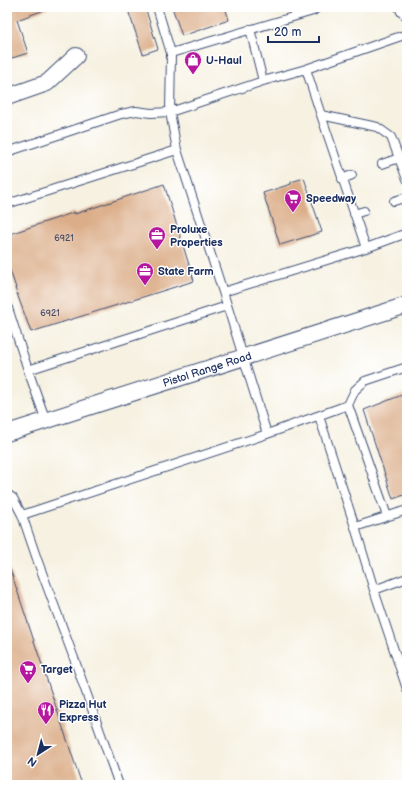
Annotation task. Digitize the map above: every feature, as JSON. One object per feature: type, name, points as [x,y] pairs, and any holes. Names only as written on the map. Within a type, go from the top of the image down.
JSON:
[{"type":"street","points":[[7,97],[47,83],[76,56]]},
{"type":"street","name":"Pistol Range Road","points":[[7,433],[407,305]]},
{"type":"lane","points":[[157,7],[171,53],[170,112],[177,150],[267,434]]},
{"type":"lane","points":[[171,53],[312,11],[318,7]]},
{"type":"lane","points":[[250,30],[263,81]]},
{"type":"lane","points":[[7,152],[121,114],[136,111],[151,113],[170,112],[263,81],[306,69],[407,34]]},
{"type":"lane","points":[[306,69],[366,248]]},
{"type":"lane","points":[[321,115],[377,128],[391,137],[407,179]]},
{"type":"lane","points":[[7,204],[177,150]]},
{"type":"lane","points":[[382,164],[399,158]]},
{"type":"lane","points":[[342,179],[352,175]]},
{"type":"lane","points":[[394,201],[407,197]]},
{"type":"lane","points":[[354,214],[364,211]]},
{"type":"lane","points":[[223,292],[366,248],[407,233]]},
{"type":"lane","points":[[7,305],[46,421]]},
{"type":"lane","points":[[28,370],[227,306]]},
{"type":"lane","points":[[387,516],[348,405],[354,390],[365,381],[407,367]]},
{"type":"lane","points":[[22,515],[267,434],[348,405]]},
{"type":"lane","points":[[319,416],[407,689]]},
{"type":"lane","points":[[7,494],[13,498],[22,515],[119,785]]},
{"type":"lane","points":[[355,527],[407,510]]},
{"type":"lane","points":[[374,590],[407,579]]},
{"type":"building","points":[[7,7],[47,7],[47,9],[17,20],[28,53],[12,58],[10,55],[7,56]]},
{"type":"building","points":[[127,7],[145,7],[158,49],[143,54]]},
{"type":"building","points":[[172,7],[225,7],[229,20],[182,36]]},
{"type":"building","name":"Speedway","points":[[304,178],[322,232],[280,245],[263,193]]},
{"type":"building","points":[[164,184],[194,281],[31,332],[7,261],[7,235]]},
{"type":"building","points":[[407,393],[407,494],[393,499],[364,410]]},
{"type":"building","name":"Target","points":[[10,569],[82,785],[7,785],[7,570]]},
{"type":"place","name":"U-Haul","points":[[193,75]]},
{"type":"place","name":"Speedway","points":[[293,213]]},
{"type":"place","name":"Proluxe Properties","points":[[157,250]]},
{"type":"place","name":"State Farm","points":[[145,286]]},
{"type":"place","name":"Target","points":[[28,684]]},
{"type":"place","name":"Pizza Hut Express","points":[[46,725]]}]
